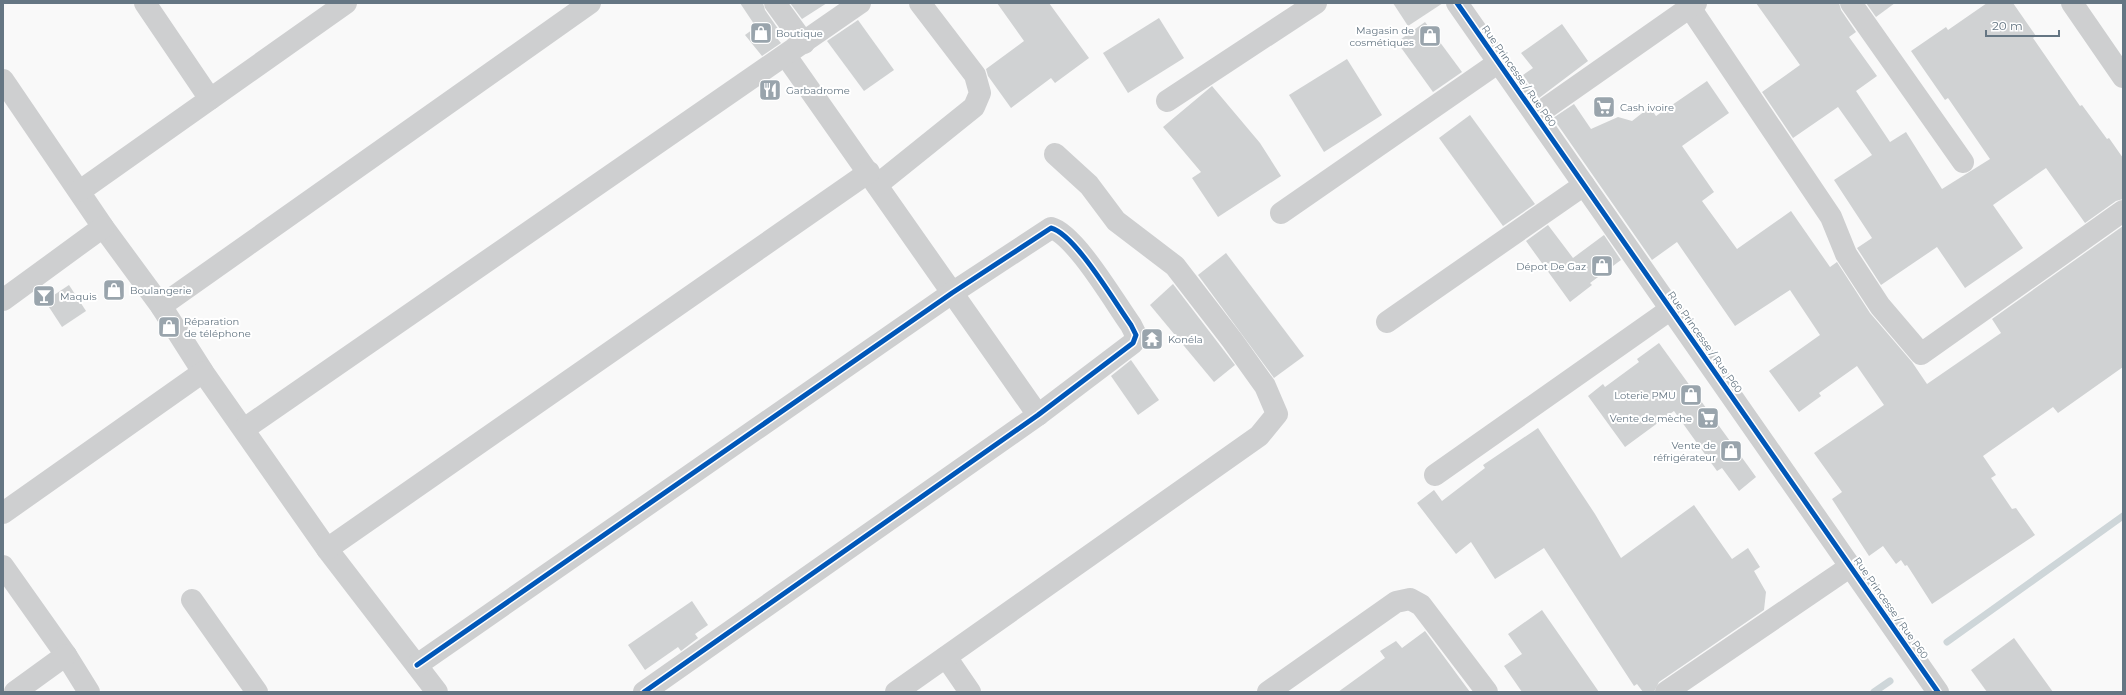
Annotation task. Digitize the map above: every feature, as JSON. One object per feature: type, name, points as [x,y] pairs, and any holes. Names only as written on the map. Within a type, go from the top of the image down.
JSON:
[{"type":"street","points":[[145,3],[210,99]]},
{"type":"street","points":[[161,306],[590,3]]},
{"type":"street","points":[[775,3],[804,43]]},
{"type":"street","points":[[244,429],[786,56],[860,3]]},
{"type":"street","points":[[328,549],[873,179],[974,107],[980,93],[976,75],[920,3]]},
{"type":"street","points":[[1167,101],[1316,3]]},
{"type":"street","name":"Rue Princesse / Rue P60","points":[[1457,3],[1938,692]]},
{"type":"street","points":[[1850,3],[1963,162]]},
{"type":"street","points":[[2072,3],[2123,77]]},
{"type":"street","points":[[1536,116],[1691,4],[1831,217],[1846,254],[1880,306],[1921,354],[2123,211]]},
{"type":"street","points":[[80,191],[340,5]]},
{"type":"street","points":[[786,56],[1038,415]]},
{"type":"street","points":[[1281,213],[1499,62]]},
{"type":"street","points":[[3,80],[10,104],[80,191],[103,227],[161,306],[203,372],[328,549],[437,692]]},
{"type":"street","points":[[896,692],[1259,436],[1277,414],[1261,380],[1175,266],[1116,221],[1089,185],[1055,154]]},
{"type":"street","points":[[1387,322],[1584,185]]},
{"type":"street","points":[[3,300],[103,227]]},
{"type":"street","points":[[417,666],[952,293],[1051,228],[1059,230],[1076,247],[1136,335],[1133,343],[1038,415],[644,692]]},
{"type":"street","points":[[1435,475],[1671,309]]},
{"type":"street","points":[[3,513],[203,372]]},
{"type":"street","points":[[3,566],[66,655],[89,692]]},
{"type":"street","points":[[1666,692],[1851,566]]},
{"type":"street","points":[[1268,692],[1396,602],[1410,598],[1421,605],[1487,692]]},
{"type":"street","points":[[192,600],[257,692]]},
{"type":"street","points":[[15,692],[66,655]]},
{"type":"street","points":[[946,657],[970,692]]},
{"type":"building","points":[[740,3],[763,3],[765,10],[781,33],[776,37],[781,43],[762,56],[745,35],[756,27]]},
{"type":"building","points":[[790,3],[827,3],[802,19]]},
{"type":"building","points":[[997,3],[1049,3],[1089,58],[1055,83],[1051,78],[1011,108],[988,76],[986,69],[1024,41]]},
{"type":"building","points":[[1393,3],[1443,3],[1408,26]]},
{"type":"building","points":[[1756,3],[1839,3],[1841,10],[1856,32],[1849,37],[1877,76],[1856,91],[1890,142],[1906,132],[1942,189],[1990,159],[1948,98],[1945,100],[1911,51],[1946,27],[1948,30],[1987,3],[2013,3],[2036,36],[2033,38],[2080,106],[2082,105],[2123,158],[2123,199],[2116,201],[2085,223],[2046,168],[1993,205],[2023,248],[1965,288],[1937,247],[1881,285],[1857,248],[1872,238],[1834,180],[1872,155],[1838,107],[1793,138],[1762,92],[1800,65]]},
{"type":"building","points":[[1866,3],[1895,3],[1876,17]]},
{"type":"building","points":[[1159,18],[1184,58],[1128,93],[1103,53]]},
{"type":"building","points":[[858,20],[894,70],[864,91],[827,41]]},
{"type":"building","points":[[1425,22],[1462,72],[1433,92],[1397,42]]},
{"type":"building","points":[[1562,24],[1588,61],[1539,98],[1523,75],[1533,68],[1521,53]]},
{"type":"building","points":[[1347,59],[1382,115],[1324,152],[1289,95]]},
{"type":"building","points":[[1707,81],[1729,113],[1682,146],[1714,192],[1702,201],[1737,249],[1791,211],[1830,267],[1837,262],[1870,313],[1912,362],[1927,384],[2001,333],[1992,319],[2123,226],[2123,367],[2058,413],[2053,407],[1983,456],[1996,475],[1991,478],[2012,509],[2016,508],[2035,535],[1932,604],[1907,565],[1905,566],[1901,560],[1896,564],[1883,546],[1869,556],[1832,499],[1842,492],[1814,453],[1884,405],[1857,366],[1819,393],[1821,396],[1799,412],[1769,371],[1820,335],[1790,290],[1735,326],[1677,242],[1652,260],[1553,118],[1574,104],[1591,129],[1618,117],[1632,121],[1650,107],[1656,116]]},
{"type":"building","points":[[1212,86],[1260,143],[1281,176],[1218,217],[1192,178],[1201,172],[1163,127]]},
{"type":"building","points":[[1470,115],[1535,204],[1503,226],[1439,138]]},
{"type":"building","points":[[1548,225],[1573,258],[1604,235],[1621,260],[1590,283],[1592,285],[1570,302],[1526,241]]},
{"type":"building","points":[[1226,253],[1304,356],[1274,378],[1198,275]]},
{"type":"building","points":[[1173,284],[1235,365],[1214,382],[1150,305]]},
{"type":"building","points":[[69,285],[86,311],[62,327],[45,301]]},
{"type":"building","points":[[1659,343],[1756,477],[1739,491],[1722,468],[1717,471],[1674,411],[1625,447],[1588,396],[1603,384],[1605,387],[1639,362],[1637,359]]},
{"type":"building","points":[[1131,360],[1159,400],[1138,415],[1111,376]]},
{"type":"building","points":[[1538,428],[1595,514],[1621,558],[1694,505],[1732,559],[1748,548],[1760,567],[1754,571],[1766,592],[1764,610],[1659,682],[1654,692],[1643,692],[1637,684],[1634,686],[1544,548],[1495,579],[1471,542],[1456,554],[1417,503],[1434,490],[1442,501],[1485,468],[1483,465]]},
{"type":"building","points":[[692,601],[708,625],[695,634],[698,638],[681,651],[678,647],[645,670],[628,645]]},
{"type":"building","points":[[1542,610],[1599,692],[1522,692],[1504,666],[1522,654],[1508,634]]},
{"type":"building","points":[[1425,631],[1470,692],[1338,692],[1385,658],[1380,651],[1396,641],[1402,648]]},
{"type":"building","points":[[2014,638],[2053,692],[1987,692],[1971,670]]},
{"type":"waterway","points":[[1947,642],[2123,516]]},
{"type":"waterway","points":[[1874,692],[1890,681]]},
{"type":"cycle path","points":[[1457,3],[1938,692]]},
{"type":"cycle path","points":[[417,665],[952,293],[1051,228],[1061,233],[1094,270],[1131,325],[1136,335],[1133,343],[1038,415],[644,692]]},
{"type":"place","name":"Boutique","points":[[761,33]]},
{"type":"place","name":"Magasin de cosmétiques","points":[[1430,36]]},
{"type":"place","name":"Garbadrome","points":[[770,90]]},
{"type":"place","name":"Cash ivoire","points":[[1604,107]]},
{"type":"place","name":"Dépot De Gaz","points":[[1602,266]]},
{"type":"place","name":"Boulangerie","points":[[114,290]]},
{"type":"place","name":"Maquis","points":[[44,296]]},
{"type":"place","name":"Réparation de téléphone","points":[[169,327]]},
{"type":"place","name":"Konéla","points":[[1152,339]]},
{"type":"place","name":"Loterie PMU","points":[[1691,395]]},
{"type":"place","name":"Vente de mèche","points":[[1708,418]]},
{"type":"place","name":"Vente de réfrigérateur","points":[[1731,451]]}]
